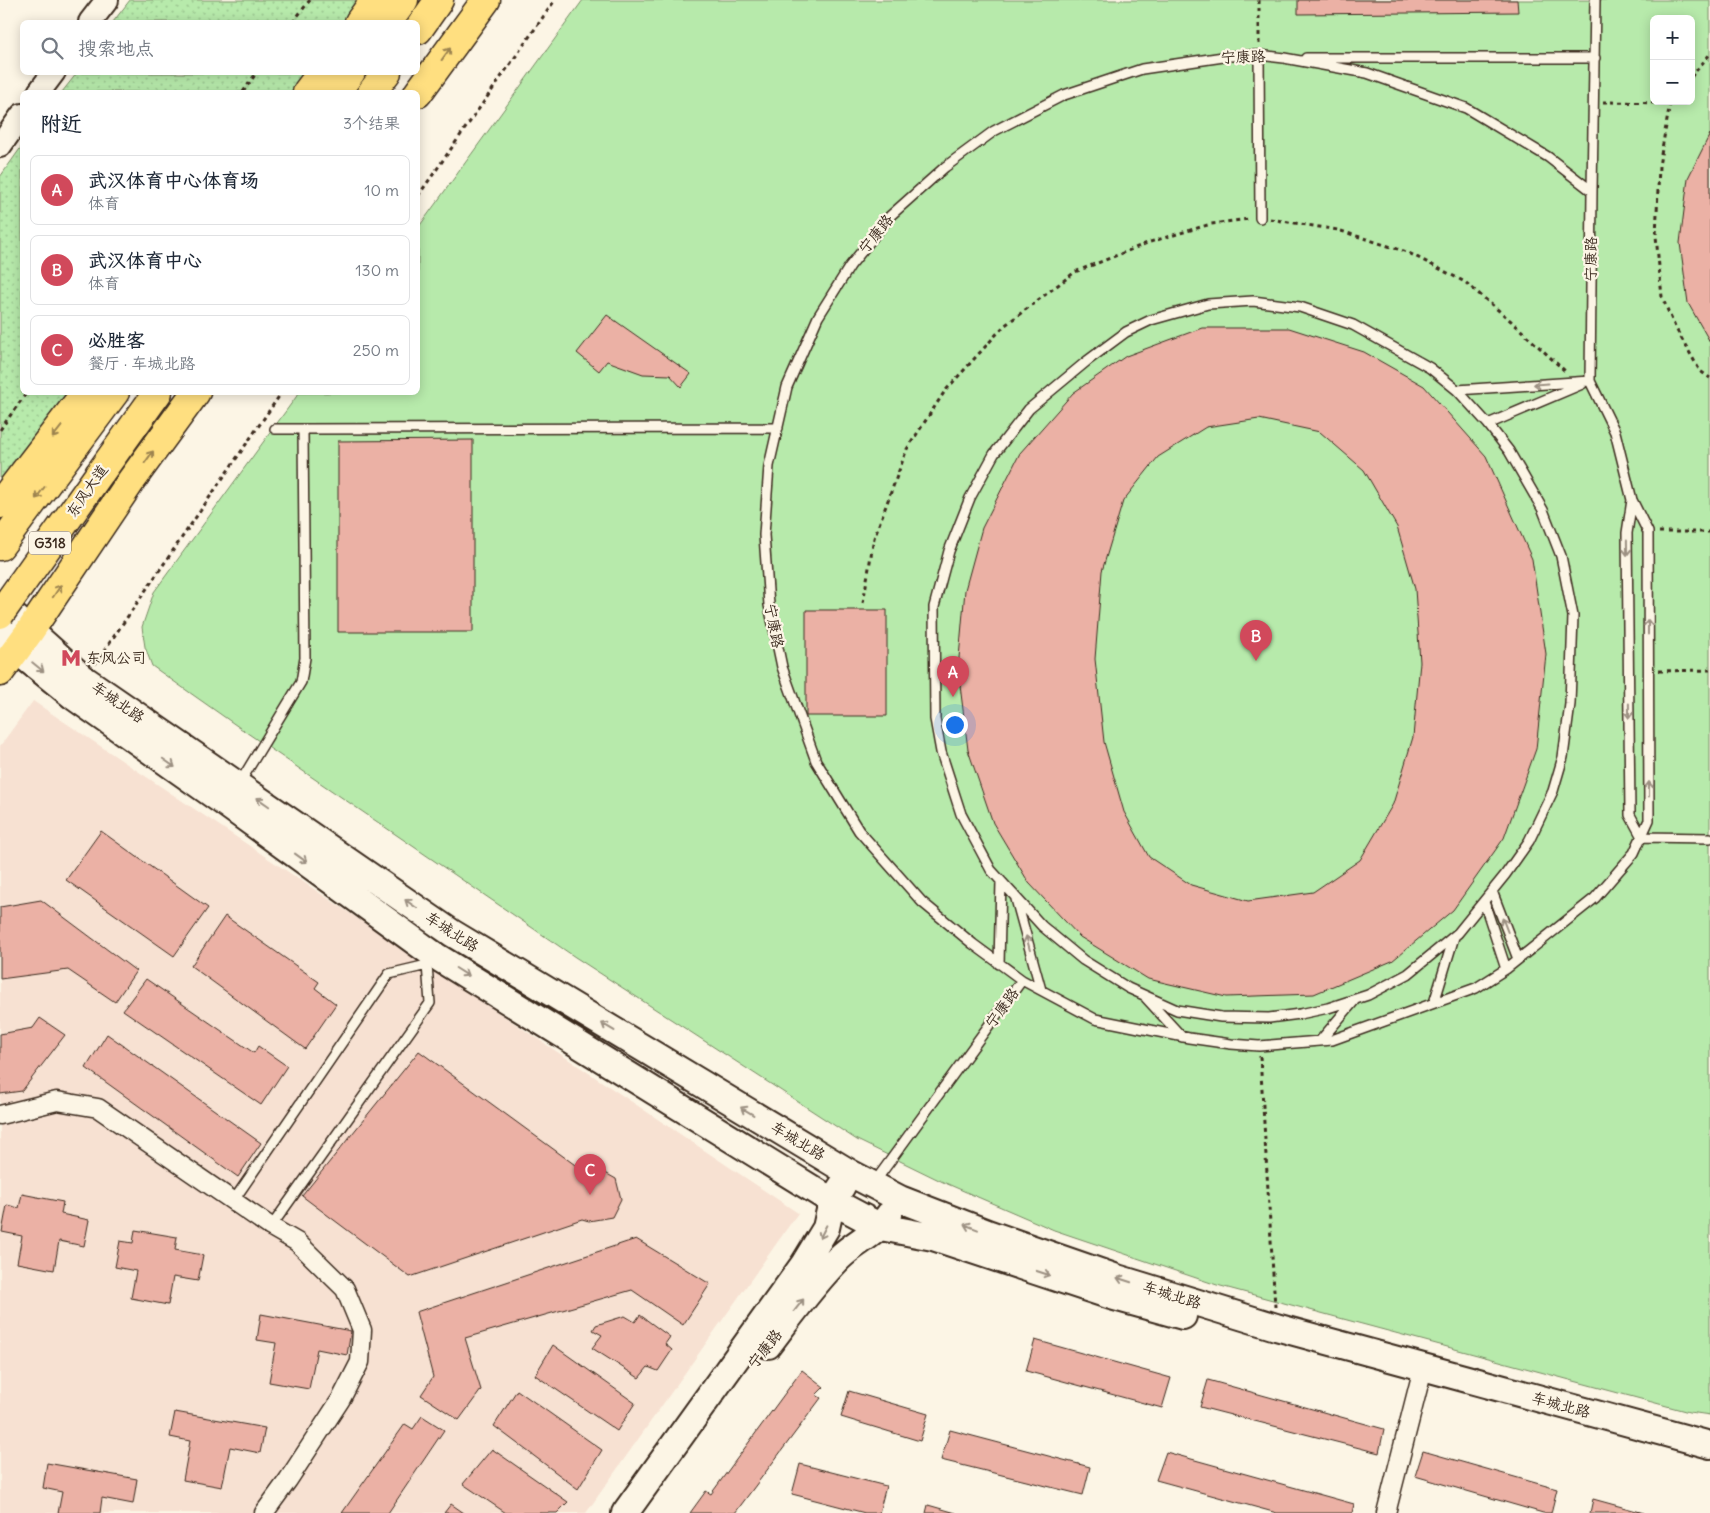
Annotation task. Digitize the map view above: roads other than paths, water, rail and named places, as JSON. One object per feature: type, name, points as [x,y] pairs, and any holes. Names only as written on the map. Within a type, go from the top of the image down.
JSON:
[{"type":"main road","points":[[360,20],[375,0]]},
{"type":"main road","points":[[389,20],[404,0]]},
{"type":"main road","points":[[420,27],[439,0]]},
{"type":"main road","points":[[420,90],[486,0]]},
{"type":"main road","points":[[308,90],[320,75]]},
{"type":"main road","points":[[338,90],[349,75]]},
{"type":"main road","points":[[374,90],[385,75]]},
{"type":"main road","points":[[0,504],[84,395]]},
{"type":"main road","name":"G318","points":[[0,546],[112,395]]},
{"type":"main road","name":"东风大道","points":[[0,614],[156,395]]},
{"type":"main road","points":[[0,672],[15,639],[194,395]]},
{"type":"main road","name":"车城北路","points":[[0,604],[15,639],[72,696],[222,801],[440,948],[832,1201],[881,1227],[934,1238],[1111,1296],[1422,1376],[1710,1445]]},
{"type":"main road","name":"车城北路","points":[[15,639],[84,679],[238,785],[440,948],[900,1199],[990,1234],[1117,1278],[1276,1327],[1422,1376],[1710,1462]]},
{"type":"main road","points":[[625,1513],[804,1264],[826,1228],[832,1201],[850,1173]]},
{"type":"main road","name":"宁康路","points":[[645,1513],[753,1363],[824,1274],[840,1256],[881,1227],[900,1199]]},
{"type":"street","points":[[92,20],[107,0]]},
{"type":"street","points":[[40,90],[52,75]]},
{"type":"street","points":[[0,146],[20,118]]},
{"type":"street","points":[[0,1115],[58,1102],[98,1108],[271,1227],[297,1242],[345,1289],[362,1330],[360,1362],[340,1399],[288,1480],[264,1513]]},
{"type":"street","points":[[1386,1513],[1422,1376]]},
{"type":"lane","points":[[1592,191],[1595,0]]},
{"type":"lane","points":[[1259,55],[1260,218]]},
{"type":"lane","name":"宁康路","points":[[873,1184],[1022,980],[999,964],[922,902],[859,831],[816,761],[782,667],[769,605],[764,535],[769,466],[787,387],[818,317],[850,266],[890,216],[945,167],[994,131],[1064,95],[1142,69],[1230,56],[1259,55],[1284,58],[1367,73],[1466,108],[1548,157],[1592,191],[1590,381],[1615,432],[1632,500]]},
{"type":"lane","points":[[1284,58],[1595,58]]},
{"type":"lane","points":[[1253,301],[1300,307],[1353,325],[1430,368],[1457,390],[1488,424],[1509,451],[1543,510],[1561,556],[1574,616],[1570,704],[1563,757],[1553,791],[1529,841],[1505,876],[1454,937],[1408,974],[1368,995],[1328,1008],[1300,1014],[1269,1018],[1221,1017],[1177,1010],[1128,988],[1083,960],[1042,926],[991,870],[961,814],[941,752],[935,719],[934,606],[949,551],[970,498],[994,454],[1029,409],[1087,361],[1126,332],[1151,320],[1208,304],[1253,301]]},
{"type":"lane","points":[[1457,390],[1590,381]]},
{"type":"lane","points":[[1488,424],[1590,381]]},
{"type":"lane","points":[[275,429],[778,428]]},
{"type":"lane","points":[[238,785],[301,682],[305,658],[303,429]]},
{"type":"lane","points":[[1632,500],[1627,534],[1630,815],[1642,837]]},
{"type":"lane","points":[[1022,980],[1095,1019],[1182,1037],[1259,1046],[1332,1040],[1476,988],[1506,969],[1595,898],[1634,853],[1649,820],[1648,532],[1632,500]]},
{"type":"lane","points":[[1642,837],[1710,838]]},
{"type":"lane","points":[[999,964],[1001,881]]},
{"type":"lane","points":[[1492,891],[1518,959]]},
{"type":"lane","points":[[1015,896],[1041,990]]},
{"type":"lane","points":[[1484,902],[1506,969]]},
{"type":"lane","points":[[1434,1003],[1454,937]]},
{"type":"lane","points":[[234,1200],[389,974],[440,948]]},
{"type":"lane","points":[[271,1227],[430,1003],[440,948]]},
{"type":"lane","points":[[1142,994],[1182,1037]]},
{"type":"lane","points":[[1320,1040],[1355,999]]},
{"type":"place","name":"东风公司","points":[[71,658]]},
{"type":"place","name":"武汉体育中心","points":[[1256,661]]},
{"type":"place","name":"武汉体育中心体育场","points":[[953,697]]},
{"type":"place","name":"必胜客","points":[[590,1195]]}]
